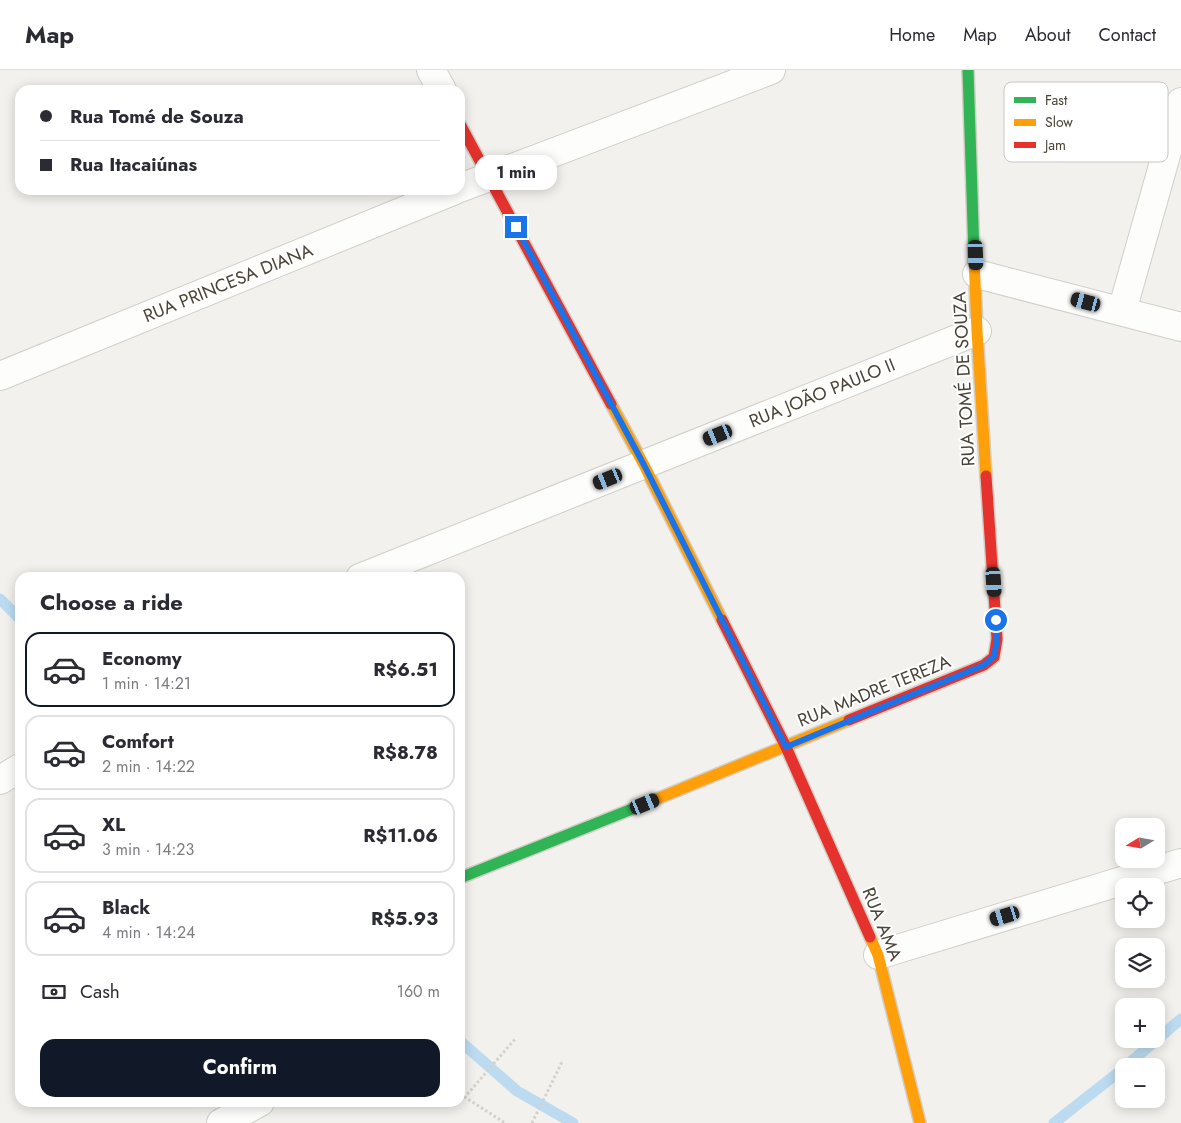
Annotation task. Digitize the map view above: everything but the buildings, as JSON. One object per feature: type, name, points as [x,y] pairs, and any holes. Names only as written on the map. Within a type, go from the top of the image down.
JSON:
[{"type":"street","points":[[431,70],[439,85]]},
{"type":"street","points":[[465,186],[771,70]]},
{"type":"street","name":"RUA TOMÉ DE SOUZA","points":[[968,70],[978,331],[997,640],[994,656]]},
{"type":"street","points":[[1168,148],[1181,102]]},
{"type":"street","name":"RUA AMA","points":[[465,133],[644,465],[786,747],[878,955],[920,1123]]},
{"type":"street","points":[[1122,311],[1164,162]]},
{"type":"street","name":"RUA PRINCESA DIANA","points":[[0,376],[443,195]]},
{"type":"street","points":[[977,274],[1181,327]]},
{"type":"street","name":"RUA JOÃO PAULO II","points":[[375,572],[978,331]]},
{"type":"street","name":"RUA MADRE TEREZA","points":[[465,876],[984,665],[994,656]]},
{"type":"street","points":[[0,780],[15,771]]},
{"type":"street","points":[[878,955],[1181,863]]},
{"type":"street","points":[[222,1123],[251,1107]]},
{"type":"path","points":[[465,1097],[516,1038]]},
{"type":"path","points":[[532,1123],[562,1062]]},
{"type":"path","points":[[465,1099],[505,1123]]},
{"type":"waterway","points":[[0,599],[15,614]]},
{"type":"waterway","points":[[1135,1058],[1181,1019]]},
{"type":"waterway","points":[[465,1045],[517,1091],[573,1123]]},
{"type":"waterway","points":[[1054,1123],[1115,1075]]},
{"type":"traffic: fast","points":[[968,70],[974,256]]},
{"type":"traffic: fast","points":[[465,876],[647,803]]},
{"type":"traffic: slow","points":[[974,256],[986,476]]},
{"type":"traffic: slow","points":[[611,404],[722,620]]},
{"type":"traffic: slow","points":[[647,803],[849,720]]},
{"type":"traffic: slow","points":[[870,937],[878,955],[920,1123]]},
{"type":"traffic: jam","points":[[465,133],[611,404]]},
{"type":"traffic: jam","points":[[849,720],[984,665],[994,657],[997,639],[986,476]]},
{"type":"traffic: jam","points":[[722,620],[786,747],[870,937]]},
{"type":"route","points":[[516,227],[644,465],[786,747],[984,665],[994,656],[997,640],[996,620]]}]
